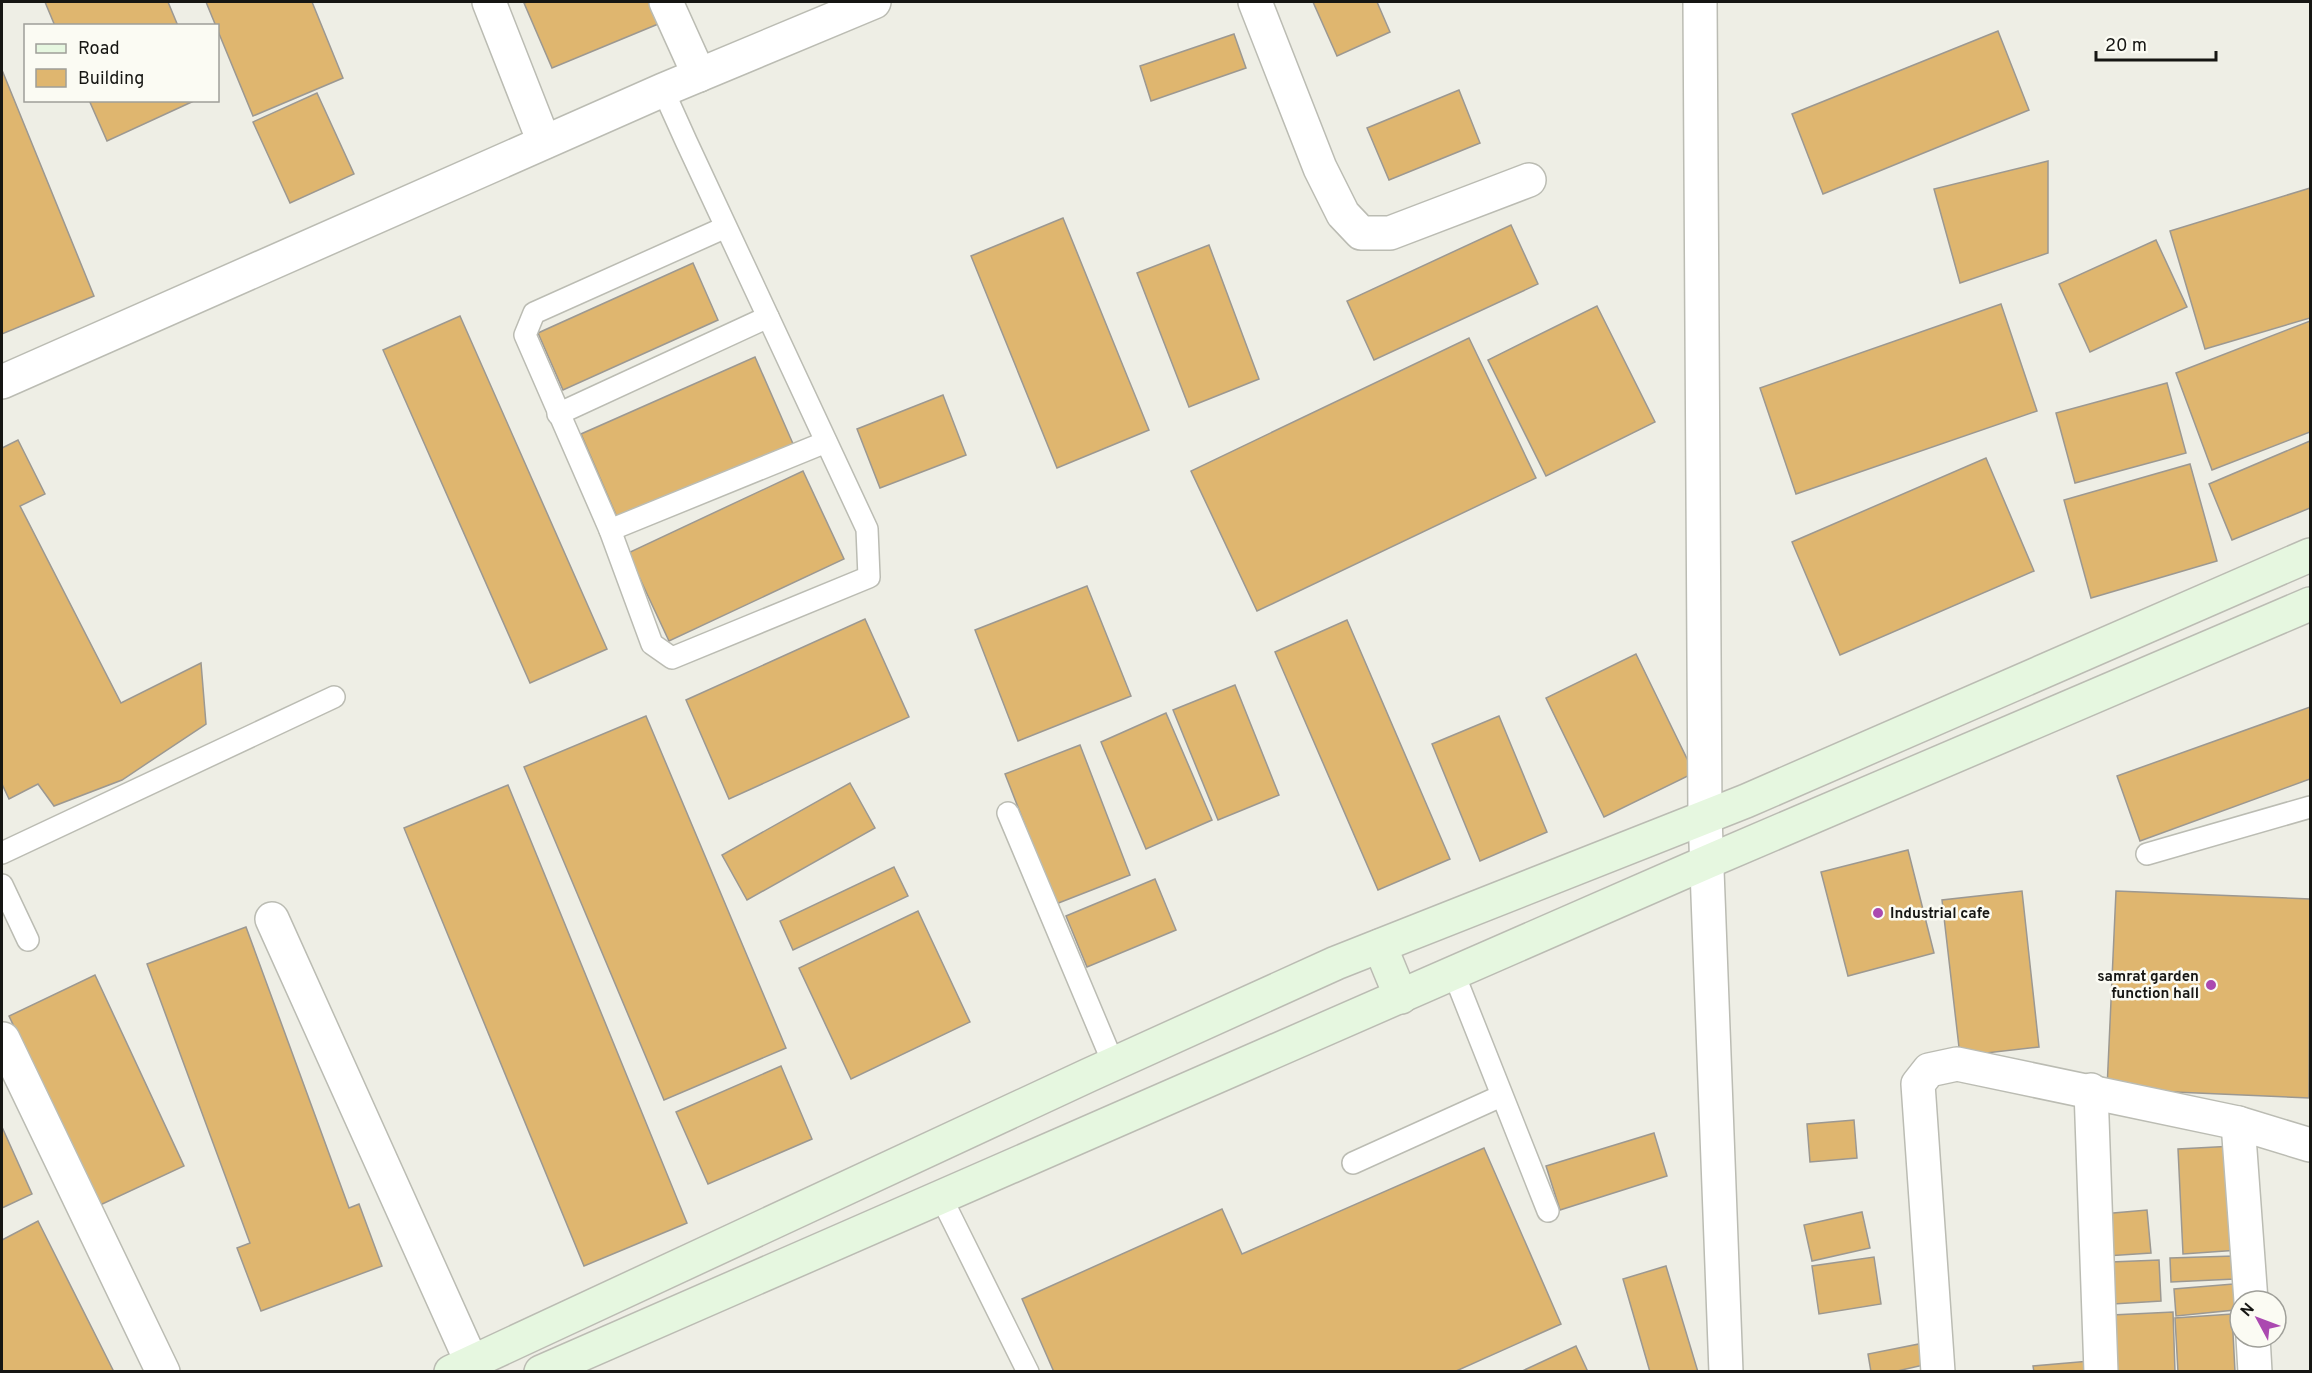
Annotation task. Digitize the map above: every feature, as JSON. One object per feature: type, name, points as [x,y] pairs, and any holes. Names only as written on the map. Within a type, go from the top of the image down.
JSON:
[{"type":"street","points":[[489,2],[544,142]]},
{"type":"street","points":[[666,2],[699,75]]},
{"type":"street","points":[[2,382],[663,90],[874,2]]},
{"type":"street","points":[[1255,2],[1320,168],[1343,214],[1361,233],[1390,233],[1529,180]]},
{"type":"street","points":[[1700,2],[1705,817],[1726,1371]]},
{"type":"street","points":[[272,919],[466,1368],[712,1250],[1336,963],[1705,817],[2310,555]]},
{"type":"street","points":[[541,1371],[1707,862],[2310,604]]},
{"type":"street","points":[[1380,946],[1401,997]]},
{"type":"street","points":[[3,1039],[163,1371]]},
{"type":"street","points":[[1938,1371],[1918,1084],[1929,1070],[1957,1064],[2091,1090],[2238,1123],[2310,1145]]},
{"type":"street","points":[[2091,1090],[2101,1371]]},
{"type":"street","points":[[2238,1123],[2250,1289]]},
{"type":"street","points":[[712,1250],[728,1289]]},
{"type":"street","points":[[2254,1349],[2255,1371]]},
{"type":"lane","points":[[663,90],[867,530],[869,577],[672,658],[652,644],[610,530],[525,335],[534,312],[726,227]]},
{"type":"lane","points":[[558,414],[768,317]]},
{"type":"lane","points":[[610,530],[826,442]]},
{"type":"lane","points":[[2,853],[334,697]]},
{"type":"lane","points":[[2147,854],[2310,807]]},
{"type":"lane","points":[[1008,813],[1114,1065]]},
{"type":"lane","points":[[2,885],[28,940]]},
{"type":"lane","points":[[1454,974],[1548,1211]]},
{"type":"lane","points":[[1353,1163],[1501,1096]]},
{"type":"lane","points":[[940,1197],[1028,1371]]},
{"type":"building","points":[[45,2],[168,2],[177,24],[54,24]]},
{"type":"building","points":[[206,2],[312,2],[343,78],[253,116],[219,34],[219,24],[215,24]]},
{"type":"building","points":[[655,2],[663,22],[552,68],[524,3]]},
{"type":"building","points":[[1313,2],[1377,2],[1390,32],[1337,56]]},
{"type":"building","points":[[1998,31],[2029,110],[1823,194],[1792,114]]},
{"type":"building","points":[[1234,34],[1246,68],[1151,101],[1140,66]]},
{"type":"building","points":[[2,70],[94,296],[2,334]]},
{"type":"building","points":[[1459,90],[1480,143],[1389,180],[1367,128]]},
{"type":"building","points":[[317,93],[354,174],[290,203],[253,122]]},
{"type":"building","points":[[90,102],[192,102],[107,141]]},
{"type":"building","points":[[2048,161],[2048,253],[1960,283],[1934,189]]},
{"type":"building","points":[[2310,188],[2310,318],[2205,349],[2170,231]]},
{"type":"building","points":[[1063,218],[1149,430],[1057,468],[971,256]]},
{"type":"building","points":[[1511,225],[1538,284],[1374,360],[1347,301]]},
{"type":"building","points":[[2156,240],[2187,307],[2090,352],[2059,284]]},
{"type":"building","points":[[1209,245],[1259,379],[1189,407],[1137,273]]},
{"type":"building","points":[[693,263],[718,320],[563,390],[538,333]]},
{"type":"building","points":[[2001,304],[2037,411],[1796,494],[1760,388]]},
{"type":"building","points":[[1597,306],[1655,422],[1546,476],[1488,360]]},
{"type":"building","points":[[460,316],[607,649],[530,683],[383,350]]},
{"type":"building","points":[[2310,321],[2310,432],[2212,470],[2176,373]]},
{"type":"building","points":[[1469,338],[1536,478],[1257,611],[1191,471]]},
{"type":"building","points":[[755,357],[794,446],[619,522],[581,434]]},
{"type":"building","points":[[2167,383],[2186,453],[2075,483],[2056,413]]},
{"type":"building","points":[[943,395],[966,455],[880,488],[857,429]]},
{"type":"building","points":[[18,440],[45,494],[20,506],[121,703],[201,663],[206,724],[122,780],[54,806],[38,784],[9,799],[2,784],[2,448]]},
{"type":"building","points":[[2310,441],[2310,508],[2232,540],[2209,484]]},
{"type":"building","points":[[1986,458],[2034,571],[1840,655],[1792,542]]},
{"type":"building","points":[[2190,464],[2217,561],[2091,598],[2064,500]]},
{"type":"building","points":[[803,471],[844,559],[669,641],[628,553]]},
{"type":"building","points":[[1087,586],[1131,696],[1018,741],[975,630]]},
{"type":"building","points":[[865,619],[909,717],[729,799],[686,700]]},
{"type":"building","points":[[1347,620],[1450,859],[1378,890],[1275,652]]},
{"type":"building","points":[[1636,654],[1694,773],[1604,817],[1546,698]]},
{"type":"building","points":[[1235,685],[1279,795],[1218,820],[1173,710]]},
{"type":"building","points":[[2310,707],[2310,779],[2140,841],[2117,776]]},
{"type":"building","points":[[1166,713],[1212,820],[1146,849],[1101,742]]},
{"type":"building","points":[[646,716],[786,1048],[664,1100],[524,767]]},
{"type":"building","points":[[1499,716],[1547,832],[1480,861],[1432,744]]},
{"type":"building","points":[[1080,745],[1130,875],[1056,904],[1005,774]]},
{"type":"building","points":[[850,783],[875,828],[747,900],[722,855]]},
{"type":"building","points":[[508,785],[687,1223],[584,1266],[404,828]]},
{"type":"building","name":"Industrial cafe","points":[[1908,850],[1934,953],[1848,976],[1821,872]]},
{"type":"building","points":[[894,867],[908,896],[793,950],[780,921]]},
{"type":"building","points":[[1155,879],[1176,930],[1087,967],[1066,916]]},
{"type":"building","points":[[2022,891],[2039,1047],[1960,1056],[1942,900]]},
{"type":"building","name":"samrat garden function hall","points":[[2116,891],[2310,899],[2309,1098],[2107,1089]]},
{"type":"building","points":[[918,911],[970,1022],[851,1079],[799,968]]},
{"type":"building","points":[[246,927],[349,1208],[359,1204],[382,1266],[261,1311],[237,1248],[250,1243],[147,964]]},
{"type":"building","points":[[95,975],[184,1166],[98,1206],[9,1016]]},
{"type":"building","points":[[781,1066],[812,1139],[708,1184],[676,1112]]},
{"type":"building","points":[[1854,1120],[1857,1158],[1810,1162],[1807,1124]]},
{"type":"building","points":[[2,1127],[32,1194],[2,1208]]},
{"type":"building","points":[[1654,1133],[1667,1176],[1560,1210],[1546,1166]]},
{"type":"building","points":[[2234,1146],[2239,1250],[2183,1254],[2178,1149]]},
{"type":"building","points":[[1484,1148],[1561,1324],[1454,1372],[1054,1372],[1022,1299],[1222,1209],[1242,1254]]},
{"type":"building","points":[[2147,1210],[2151,1253],[2106,1256],[2102,1214]]},
{"type":"building","points":[[1862,1212],[1870,1248],[1812,1261],[1804,1225]]},
{"type":"building","points":[[38,1221],[114,1372],[2,1372],[2,1240]]},
{"type":"building","points":[[2234,1256],[2235,1279],[2171,1282],[2170,1258]]},
{"type":"building","points":[[1874,1257],[1881,1304],[1819,1314],[1812,1266]]},
{"type":"building","points":[[2159,1260],[2161,1301],[2113,1304],[2111,1262]]},
{"type":"building","points":[[1666,1266],[1698,1372],[1650,1372],[1623,1279]]},
{"type":"building","points":[[2233,1284],[2233,1289],[2228,1289],[2228,1311],[2176,1316],[2174,1289]]},
{"type":"building","points":[[2173,1312],[2175,1372],[2115,1372],[2112,1315]]},
{"type":"building","points":[[2228,1314],[2228,1349],[2234,1349],[2235,1372],[2178,1372],[2175,1318]]},
{"type":"building","points":[[1924,1343],[1928,1364],[1893,1372],[1871,1372],[1868,1354]]},
{"type":"building","points":[[1576,1346],[1588,1372],[1520,1372]]},
{"type":"building","points":[[2090,1361],[2091,1372],[2034,1372],[2033,1366]]},
{"type":"place","name":"Industrial cafe","points":[[1878,913]]},
{"type":"place","name":"samrat garden function hall","points":[[2211,985]]}]
